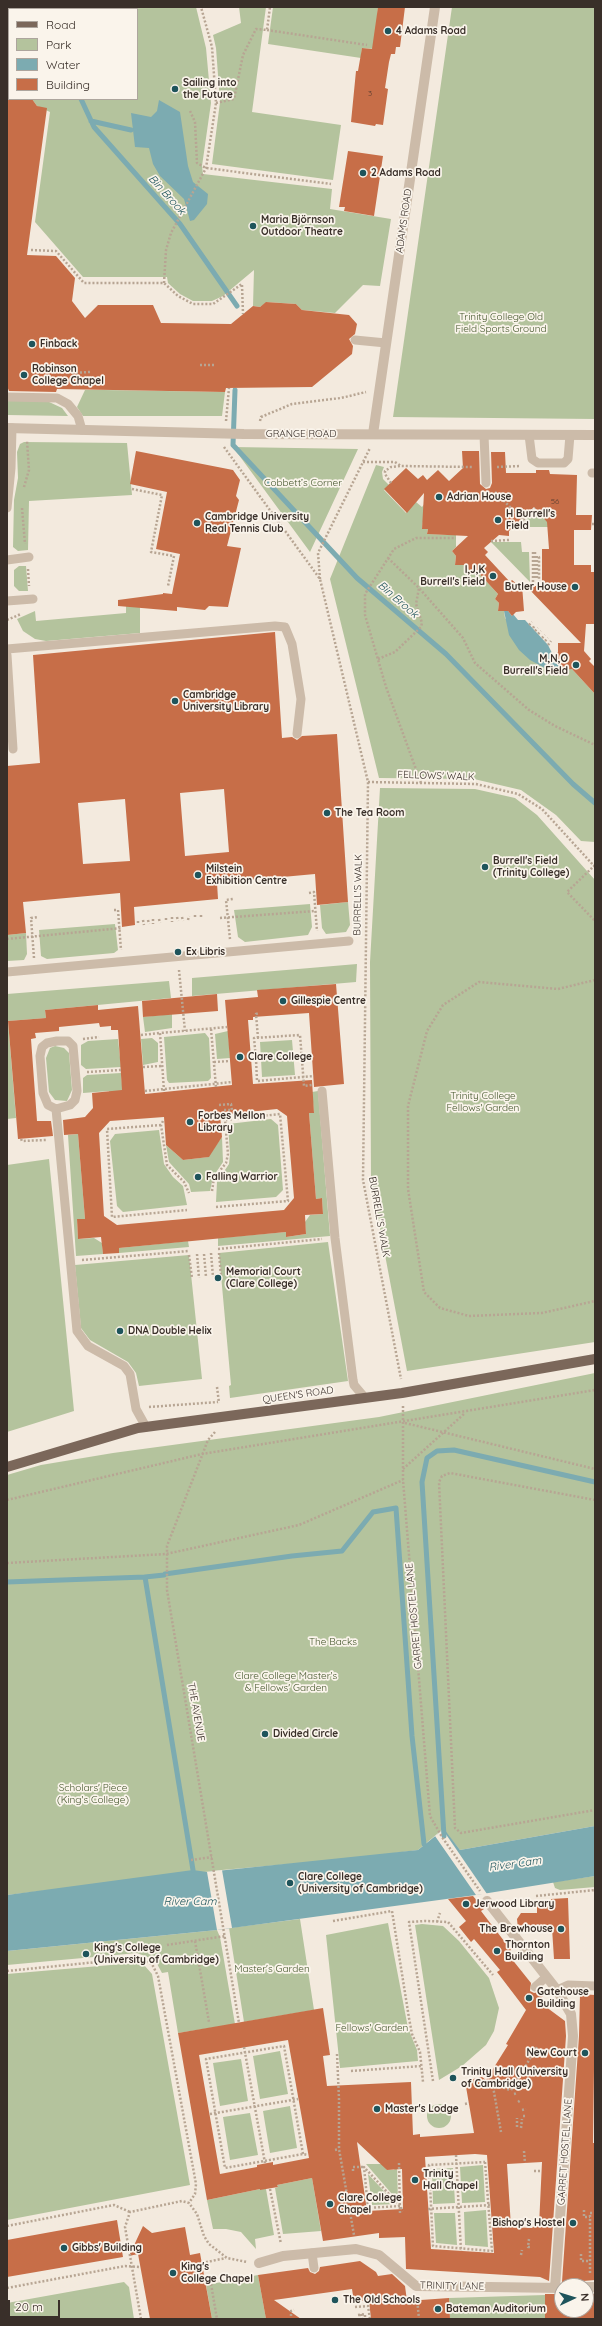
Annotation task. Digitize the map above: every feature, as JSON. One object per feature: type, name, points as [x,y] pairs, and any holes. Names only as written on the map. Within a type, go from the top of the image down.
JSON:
[{"type":"main road","name":"QUEEN'S ROAD","points":[[7,1467],[121,1432],[146,1427],[402,1393],[595,1359]]},
{"type":"street","name":"ADAMS ROAD","points":[[373,434],[435,7]]},
{"type":"street","name":"GRANGE ROAD","points":[[10,428],[227,434],[595,435]]},
{"type":"street","name":"GARRET HOSTEL LANE","points":[[487,1900],[545,1978],[557,1990],[571,2014],[573,2036],[560,2278]]},
{"type":"street","name":"TRINITY LANE","points":[[259,2263],[283,2256],[356,2249],[379,2255],[416,2286],[554,2288]]},
{"type":"lane","points":[[355,340],[386,343]]},
{"type":"lane","points":[[7,397],[57,398],[68,404],[78,416],[82,430]]},
{"type":"lane","points":[[7,508],[11,468],[10,428]]},
{"type":"lane","points":[[484,435],[486,483]]},
{"type":"lane","points":[[529,435],[532,459],[538,463],[564,463],[568,459],[570,435]]},
{"type":"lane","points":[[7,560],[28,558]]},
{"type":"lane","points":[[7,601],[32,599]]},
{"type":"lane","points":[[7,649],[267,626],[285,628],[292,644],[301,699],[297,734]]},
{"type":"lane","points":[[7,655],[13,749]]},
{"type":"lane","points":[[7,972],[348,941]]},
{"type":"lane","points":[[68,1041],[73,1046],[77,1091],[75,1100],[70,1104],[56,1109],[48,1105],[43,1093],[40,1056],[42,1047],[47,1043],[68,1041]]},
{"type":"lane","points":[[319,1088],[335,1238],[354,1385],[365,1398]]},
{"type":"lane","points":[[56,1109],[77,1331],[88,1346],[124,1366],[130,1374],[136,1408],[146,1427]]},
{"type":"lane","points":[[535,1987],[545,1978]]},
{"type":"lane","points":[[557,1990],[568,1985],[595,1986]]},
{"type":"lane","points":[[312,2253],[314,2268]]},
{"type":"path","points":[[164,283],[166,250],[171,233],[206,168],[216,103],[212,47],[201,7]]},
{"type":"path","points":[[267,30],[270,7]]},
{"type":"path","points":[[216,103],[234,99],[243,55],[256,29],[368,45]]},
{"type":"path","points":[[190,111],[194,122],[197,163],[206,168],[332,184]]},
{"type":"path","points":[[31,250],[56,251],[84,283],[164,283],[178,296],[193,304],[213,304],[242,284],[243,314]]},
{"type":"path","points":[[200,365],[216,365]]},
{"type":"path","points":[[72,373],[90,372]]},
{"type":"path","points":[[256,434],[261,417],[292,404],[342,398],[380,387]]},
{"type":"path","points":[[227,434],[229,388]]},
{"type":"path","points":[[23,491],[29,470],[27,428]]},
{"type":"path","name":"BURRELL'S WALK","points":[[214,433],[320,579],[368,782],[363,1180],[402,1393]]},
{"type":"path","points":[[320,579],[318,553],[372,445],[373,434]]},
{"type":"path","points":[[391,483],[385,471],[391,467],[518,467],[532,459]]},
{"type":"path","points":[[363,462],[395,462],[401,466]]},
{"type":"path","points":[[486,483],[523,520],[523,530]]},
{"type":"path","points":[[132,489],[162,496],[151,552],[174,556],[168,586]]},
{"type":"path","points":[[7,620],[32,609],[22,505]]},
{"type":"path","points":[[523,520],[535,508]]},
{"type":"path","points":[[421,783],[378,659],[365,615],[364,594],[394,549],[416,538],[456,538]]},
{"type":"path","points":[[491,540],[509,540]]},
{"type":"path","points":[[533,584],[534,552],[535,578],[537,578],[537,556],[539,557],[539,589]]},
{"type":"path","points":[[388,558],[419,588],[463,638],[475,663],[529,710],[555,726],[595,745]]},
{"type":"path","points":[[378,659],[395,652],[414,636],[421,627],[422,623],[416,604],[419,588]]},
{"type":"path","points":[[529,625],[532,622]]},
{"type":"path","points":[[536,625],[534,630],[538,628]]},
{"type":"path","points":[[538,634],[541,631]]},
{"type":"path","points":[[542,638],[545,635]]},
{"type":"path","points":[[545,641],[548,638]]},
{"type":"path","points":[[548,645],[551,641]]},
{"type":"path","name":"FELLOWS' WALK","points":[[368,782],[476,784],[518,794],[542,809],[595,866],[567,892],[595,922]]},
{"type":"path","points":[[309,893],[314,892],[318,944]]},
{"type":"path","points":[[231,951],[226,900],[233,899]]},
{"type":"path","points":[[114,910],[118,910],[121,928],[122,962]]},
{"type":"path","points":[[220,918],[315,911]]},
{"type":"path","points":[[35,970],[31,918],[38,917]]},
{"type":"path","points":[[182,917],[183,921]]},
{"type":"path","points":[[153,919],[154,924]]},
{"type":"path","points":[[159,919],[160,923]]},
{"type":"path","points":[[138,920],[138,925]]},
{"type":"path","points":[[143,920],[144,925]]},
{"type":"path","points":[[7,939],[121,928]]},
{"type":"path","points":[[178,957],[185,1031]]},
{"type":"path","points":[[595,980],[558,989],[479,982],[443,1005],[427,1031],[408,1106],[408,1189],[424,1292],[440,1308],[469,1316],[542,1313],[595,1301]]},
{"type":"path","points":[[258,1038],[256,1014],[259,1013]]},
{"type":"path","points":[[141,1035],[228,1028]]},
{"type":"path","points":[[211,1029],[216,1085]]},
{"type":"path","points":[[160,1033],[164,1090]]},
{"type":"path","points":[[314,1076],[303,1077],[257,1081],[254,1038],[300,1035],[303,1077],[304,1086],[319,1088]]},
{"type":"path","points":[[251,1059],[256,1059]]},
{"type":"path","points":[[214,1062],[230,1061]]},
{"type":"path","points":[[143,1067],[162,1066]]},
{"type":"path","points":[[76,1073],[121,1070]]},
{"type":"path","points":[[145,1091],[216,1085],[232,1082]]},
{"type":"path","points":[[219,1105],[231,1104],[232,1110],[223,1110]]},
{"type":"path","points":[[216,1207],[289,1202],[280,1114],[225,1120],[220,1117]]},
{"type":"path","points":[[212,1191],[214,1178],[226,1163],[228,1154],[225,1120]]},
{"type":"path","points":[[163,1121],[160,1125],[166,1165],[184,1182],[189,1193]]},
{"type":"path","points":[[160,1125],[107,1129],[112,1218],[187,1210]]},
{"type":"path","points":[[21,1139],[22,1141],[59,1139]]},
{"type":"path","points":[[218,1249],[335,1238]]},
{"type":"path","points":[[70,1261],[189,1251]]},
{"type":"path","points":[[211,1253],[213,1277]]},
{"type":"path","points":[[219,1253],[221,1276]]},
{"type":"path","points":[[197,1254],[199,1278]]},
{"type":"path","points":[[204,1254],[206,1277]]},
{"type":"path","points":[[190,1255],[192,1278]]},
{"type":"path","points":[[7,1500],[202,1454],[403,1423],[595,1390]]},
{"type":"path","name":"GARRET HOSTEL LANE","points":[[402,1393],[403,1480],[430,1816],[442,1837],[487,1900]]},
{"type":"path","points":[[403,1469],[466,1412]]},
{"type":"path","name":"THE AVENUE","points":[[228,1416],[208,1440],[167,1546],[166,1554],[167,1590],[239,2024]]},
{"type":"path","points":[[403,1423],[595,1469]]},
{"type":"path","points":[[595,1500],[450,1472],[442,1476],[439,1482],[455,1828],[461,1833],[595,1810]]},
{"type":"path","points":[[7,1563],[166,1554],[299,1525],[403,1480]]},
{"type":"path","points":[[191,1860],[212,1857]]},
{"type":"path","points":[[536,1896],[595,1890]]},
{"type":"path","points":[[333,1921],[392,1911],[412,2034],[420,2052],[423,2082]]},
{"type":"path","points":[[437,1922],[440,1913]]},
{"type":"path","points":[[433,2081],[409,1922],[448,1922],[493,1976]]},
{"type":"path","points":[[168,1945],[225,1936]]},
{"type":"path","points":[[196,1941],[209,2022]]},
{"type":"path","points":[[7,1971],[137,1958],[152,1964],[158,1976],[196,2184],[195,2194],[189,2203]]},
{"type":"path","points":[[303,2154],[284,2046],[206,2059],[225,2168],[303,2154],[308,2155]]},
{"type":"path","points":[[493,2082],[510,2090],[538,2046]]},
{"type":"path","points":[[244,2047],[265,2162]]},
{"type":"path","points":[[337,2054],[340,2099],[339,2149],[354,2235]]},
{"type":"path","points":[[351,2071],[422,2066]]},
{"type":"path","points":[[491,2075],[501,2132]]},
{"type":"path","points":[[210,2114],[298,2099]]},
{"type":"path","points":[[464,2104],[469,2103]]},
{"type":"path","points":[[521,2128],[523,2117]]},
{"type":"path","points":[[517,2118],[517,2128]]},
{"type":"path","points":[[335,2150],[339,2149]]},
{"type":"path","points":[[524,2151],[525,2163]]},
{"type":"path","points":[[456,2155],[461,2249]]},
{"type":"path","points":[[485,2162],[490,2205],[492,2251],[433,2246],[429,2165],[456,2164],[485,2162]]},
{"type":"path","points":[[399,2163],[400,2213]]},
{"type":"path","points":[[353,2171],[353,2167],[364,2167],[404,2211]]},
{"type":"path","points":[[364,2167],[368,2208]]},
{"type":"path","points":[[534,2171],[541,2171]]},
{"type":"path","points":[[270,2189],[283,2256]]},
{"type":"path","points":[[7,2226],[114,2205],[130,2212],[182,2201],[189,2203],[197,2214],[206,2240],[227,2258]]},
{"type":"path","points":[[430,2209],[490,2205]]},
{"type":"path","points":[[361,2209],[400,2206]]},
{"type":"path","points":[[584,2210],[584,2217],[590,2217]]},
{"type":"path","points":[[130,2212],[125,2227],[141,2319]]},
{"type":"path","points":[[590,2276],[590,2213],[595,2213]]},
{"type":"path","points":[[535,2222],[542,2223]]},
{"type":"path","points":[[528,2239],[528,2247],[530,2248]]},
{"type":"path","points":[[521,2255],[522,2250]]},
{"type":"path","points":[[581,2254],[581,2261],[590,2261]]},
{"type":"path","points":[[202,2263],[227,2258],[259,2263]]},
{"type":"path","points":[[7,2288],[125,2266],[140,2267]]},
{"type":"path","points":[[211,2284],[218,2319]]},
{"type":"path","points":[[416,2286],[419,2319]]},
{"type":"path","points":[[355,2307],[368,2306],[370,2319]]},
{"type":"path","points":[[291,2316],[291,2311],[294,2310]]},
{"type":"path","points":[[362,2319],[360,2314],[365,2314],[365,2319]]},
{"type":"green space","points":[[7,7],[196,7],[206,48],[211,103],[202,166],[203,174],[332,189],[330,209],[391,219],[380,286],[363,285],[335,313],[302,310],[296,304],[267,302],[260,307],[253,306],[254,270],[223,296],[212,301],[193,301],[180,294],[168,283],[167,277],[83,277],[35,222],[50,112],[37,106],[33,100],[138,100],[138,8],[8,8],[7,94]]},
{"type":"green space","points":[[239,7],[266,7],[252,112],[341,125],[333,180],[212,164],[220,102],[216,48],[213,35],[241,23]]},
{"type":"green space","points":[[273,7],[378,7],[375,49],[362,48],[361,58],[268,44]]},
{"type":"green space","name":"Trinity College Old Field Sports Ground","points":[[452,7],[595,7],[595,419],[393,417]]},
{"type":"green space","points":[[85,390],[225,392],[222,416],[83,416],[77,407]]},
{"type":"green space","points":[[7,400],[47,401],[62,408],[68,416],[7,415]]},
{"type":"green space","points":[[24,442],[127,443],[132,495],[29,501],[28,550],[18,551],[13,547],[14,500],[18,478],[17,452],[20,444]]},
{"type":"green space","name":"Cobbett’s Corner","points":[[233,447],[358,449],[310,552]]},
{"type":"green space","points":[[376,465],[384,467],[382,472],[383,479],[389,485],[384,490],[406,513],[416,502],[422,507],[426,502],[422,528],[428,529],[427,534],[456,535],[456,547],[452,551],[456,556],[455,565],[465,565],[475,569],[498,594],[495,599],[499,603],[498,611],[504,611],[505,618],[545,668],[572,669],[595,694],[595,842],[581,841],[556,815],[521,790],[474,779],[379,778],[330,579]]},
{"type":"green space","points":[[536,510],[547,511],[548,527],[525,527],[525,521]]},
{"type":"green space","points":[[491,542],[521,542],[522,552],[529,552],[530,582]]},
{"type":"green space","points":[[19,566],[26,566],[28,591],[19,591],[14,586],[14,570]]},
{"type":"green space","points":[[140,600],[140,633],[46,641],[35,639],[23,631],[17,619],[35,611],[36,621],[126,613],[126,601]]},
{"type":"green space","name":"Trinity College Fellows' Garden","points":[[380,788],[475,789],[515,798],[537,815],[595,880],[595,1342],[407,1371],[371,1181],[370,962]]},
{"type":"green space","points":[[348,902],[350,925],[346,932],[326,934],[322,928],[320,905]]},
{"type":"green space","points":[[310,904],[312,927],[308,935],[245,942],[238,937],[234,910]]},
{"type":"green space","points":[[115,924],[118,950],[114,953],[47,959],[41,956],[39,930]]},
{"type":"green space","points":[[26,933],[27,954],[24,960],[7,961],[7,935]]},
{"type":"green space","points":[[357,964],[356,982],[192,996],[192,978]]},
{"type":"green space","points":[[169,981],[171,998],[45,1010],[46,1018],[8,1021],[16,1118],[7,1119],[7,994]]},
{"type":"green space","points":[[172,1014],[172,1028],[145,1032],[143,1017]]},
{"type":"green space","points":[[228,1031],[230,1058],[217,1059],[215,1034]]},
{"type":"green space","points":[[205,1033],[209,1038],[211,1078],[208,1081],[169,1083],[167,1080],[164,1037]]},
{"type":"green space","points":[[152,1038],[158,1043],[158,1062],[143,1065],[141,1039]]},
{"type":"green space","points":[[118,1039],[121,1067],[86,1069],[81,1065],[81,1045],[88,1041]]},
{"type":"green space","points":[[292,1040],[295,1075],[262,1077],[260,1042]]},
{"type":"green space","points":[[55,1046],[64,1048],[69,1053],[72,1090],[67,1101],[55,1100],[49,1092],[46,1058],[50,1048]]},
{"type":"green space","points":[[121,1073],[123,1096],[109,1097],[109,1091],[83,1093],[83,1078],[87,1075]]},
{"type":"green space","points":[[318,1091],[330,1236],[218,1246],[218,1238],[286,1232],[286,1237],[306,1234],[305,1222],[310,1215],[323,1214],[322,1198],[316,1199],[309,1113],[314,1112],[312,1092]]},
{"type":"green space","points":[[271,1119],[278,1125],[283,1190],[276,1197],[216,1202],[217,1182],[229,1164],[230,1154],[228,1124]]},
{"type":"green space","points":[[159,1130],[164,1164],[173,1177],[183,1186],[187,1205],[123,1212],[117,1206],[110,1141],[115,1134]]},
{"type":"green space","points":[[78,1134],[85,1219],[77,1219],[78,1239],[94,1238],[102,1243],[103,1254],[76,1256],[68,1135]]},
{"type":"green space","points":[[222,1137],[223,1162],[213,1177],[210,1191],[191,1192],[189,1184],[169,1162],[166,1145],[183,1160],[208,1157]]},
{"type":"green space","points":[[49,1159],[74,1411],[7,1432],[7,1165]]},
{"type":"green space","points":[[188,1241],[189,1247],[119,1253],[119,1248]]},
{"type":"green space","points":[[328,1242],[348,1381],[230,1398],[229,1386],[231,1385],[219,1253]]},
{"type":"green space","points":[[189,1255],[202,1379],[139,1386],[136,1373],[128,1362],[90,1340],[81,1328],[75,1265]]},
{"type":"green space","name":"The Backs","points":[[595,1373],[595,1826],[460,1850],[443,1829],[418,1850],[357,1858],[222,1870],[7,1895],[7,1475],[41,1465],[113,1453],[379,1417]]},
{"type":"green space","points":[[595,1876],[595,1887],[560,1890],[555,1888],[553,1882]]},
{"type":"green space","name":"Master's Garden","points":[[300,1919],[314,2010],[244,2022],[229,1928]]},
{"type":"green space","name":"Fellows' Garden","points":[[388,1923],[408,2028],[417,2050],[418,2061],[340,2068],[326,1935]]},
{"type":"green space","points":[[422,1924],[443,1926],[459,1941],[489,1978],[499,2008],[494,2031],[486,2045],[462,2066],[439,2080],[415,1925]]},
{"type":"green space","points":[[217,1930],[220,1937],[235,2024],[178,2033],[168,1972],[162,1973],[155,1960],[137,1953],[7,1965],[7,1951]]},
{"type":"green space","points":[[134,1963],[144,1965],[152,1974],[190,2185],[7,2220],[7,1974]]},
{"type":"green space","points":[[280,2051],[288,2094],[260,2099],[253,2056]]},
{"type":"green space","points":[[241,2059],[248,2101],[220,2106],[213,2063]]},
{"type":"green space","points":[[439,2104],[448,2107],[451,2116],[448,2125],[439,2128],[430,2125],[427,2116],[430,2107]]},
{"type":"green space","points":[[290,2106],[297,2148],[270,2153],[263,2111]]},
{"type":"green space","points":[[250,2113],[258,2155],[230,2160],[223,2117]]},
{"type":"green space","points":[[366,2164],[383,2164],[387,2170],[394,2170],[397,2166],[398,2201]]},
{"type":"green space","points":[[483,2165],[485,2202],[462,2203],[460,2167]]},
{"type":"green space","points":[[453,2168],[455,2203],[433,2204],[432,2169]]},
{"type":"green space","points":[[368,2174],[396,2204],[372,2205]]},
{"type":"green space","points":[[312,2178],[321,2231],[283,2234],[275,2188],[278,2187],[277,2185]]},
{"type":"green space","points":[[266,2189],[274,2235],[255,2239],[256,2249],[241,2232],[226,2229],[213,2229],[207,2200]]},
{"type":"green space","points":[[486,2210],[488,2247],[465,2245],[464,2212]]},
{"type":"green space","points":[[434,2213],[455,2213],[457,2245],[436,2243]]},
{"type":"green space","points":[[258,2275],[266,2319],[212,2319],[206,2285]]},
{"type":"green space","points":[[124,2282],[129,2287],[134,2319],[7,2319],[7,2303]]},
{"type":"green space","points":[[545,2295],[545,2319],[450,2319],[449,2298]]},
{"type":"water","points":[[159,100],[180,112],[188,166],[193,182],[208,194],[207,204],[194,220],[190,221],[184,199],[160,176],[153,164],[149,148],[135,147],[131,113],[151,117],[157,111]]},
{"type":"water","points":[[504,611],[508,611],[512,616],[513,614],[518,620],[525,620],[548,645],[554,657],[559,660],[559,670],[545,668],[530,660],[519,650],[509,635]]},
{"type":"water","name":"River Cam","points":[[595,1826],[595,1876],[476,1895],[217,1930],[7,1951],[7,1895],[193,1870],[207,1872],[418,1850],[444,1829],[460,1850]]},
{"type":"pier","points":[[443,1830],[487,1894],[476,1895],[435,1836]]},
{"type":"pier","points":[[222,1870],[232,1928],[217,1930],[207,1872]]},
{"type":"building","points":[[378,7],[405,7],[400,47],[396,47],[395,54],[391,54],[389,62],[385,88],[388,89],[383,125],[376,124],[375,126],[351,122],[356,71],[358,71],[362,48],[372,49]]},
{"type":"building","points":[[7,99],[33,100],[37,106],[47,108],[27,255],[56,256],[75,278],[72,301],[85,318],[98,305],[153,305],[161,323],[231,324],[253,306],[260,307],[266,302],[296,304],[302,310],[349,315],[357,324],[355,334],[349,339],[353,346],[352,354],[312,387],[226,388],[225,392],[57,389],[56,392],[9,391],[7,386]]},
{"type":"building","name":"2 Adams Road","points":[[348,151],[383,156],[374,216],[344,211],[345,207],[339,207]]},
{"type":"building","name":"Cambridge University Real Tennis Club","points":[[136,451],[233,470],[240,480],[236,496],[239,500],[227,546],[241,548],[228,607],[209,606],[205,610],[177,607],[177,611],[118,606],[118,600],[163,593],[172,594],[180,554],[156,549],[167,492],[130,484]]},
{"type":"building","points":[[462,451],[479,451],[480,484],[486,489],[490,488],[492,483],[491,452],[505,452],[506,473],[536,473],[536,470],[549,470],[550,474],[577,475],[576,515],[592,515],[591,530],[574,530],[574,565],[591,565],[591,572],[595,572],[595,624],[586,624],[584,651],[591,659],[589,661],[595,667],[595,694],[572,669],[559,670],[559,660],[554,657],[558,652],[558,643],[581,643],[526,586],[542,586],[542,549],[549,549],[547,522],[534,507],[509,531],[509,536],[499,535],[484,548],[488,552],[485,555],[510,582],[512,580],[518,585],[522,585],[524,611],[516,612],[512,616],[508,611],[498,611],[499,603],[495,599],[498,594],[475,569],[471,572],[465,565],[455,565],[456,556],[452,551],[468,536],[427,534],[428,529],[422,529],[424,493],[407,513],[384,489],[406,468],[418,479],[423,475],[427,480],[438,470],[449,481],[463,468]]},
{"type":"building","name":"Cambridge University Library","points":[[275,632],[282,738],[292,737],[297,740],[302,736],[337,734],[348,902],[317,905],[315,874],[217,883],[218,899],[134,907],[135,925],[122,927],[120,893],[23,902],[26,933],[7,935],[7,766],[40,763],[33,655]],"holes":[[[224,789],[229,852],[185,856],[180,793]],[[125,799],[130,861],[83,864],[78,803]]]},
{"type":"building","points":[[336,984],[344,1084],[314,1087],[309,1013],[253,1017],[253,1020],[248,1020],[253,1084],[312,1080],[314,1113],[309,1113],[316,1199],[322,1198],[323,1214],[305,1215],[306,1234],[286,1237],[286,1232],[119,1248],[119,1253],[103,1254],[101,1237],[78,1239],[77,1219],[85,1219],[78,1134],[64,1135],[63,1120],[85,1117],[93,1108],[92,1093],[122,1090],[118,1030],[111,1030],[111,1026],[100,1027],[99,1023],[59,1027],[59,1031],[35,1033],[36,1038],[31,1039],[37,1121],[51,1121],[53,1136],[18,1139],[8,1021],[46,1018],[45,1010],[98,1005],[98,1010],[138,1006],[145,1094],[232,1085],[225,1000],[258,997],[257,990]],"holes":[[[277,1109],[287,1116],[294,1198],[284,1210],[117,1225],[104,1216],[99,1133],[110,1121],[164,1117],[166,1145],[183,1160],[209,1157],[222,1137],[220,1115]]]},
{"type":"building","points":[[217,994],[218,1011],[143,1017],[142,1001]]},
{"type":"building","points":[[473,1896],[484,1909],[481,1911],[511,1950],[507,1953],[531,1983],[530,1991],[534,1993],[539,1992],[543,1996],[538,2001],[565,2021],[566,2036],[549,2281],[540,2277],[406,2269],[405,2237],[379,2238],[379,2233],[323,2241],[312,2178],[277,2185],[278,2187],[260,2189],[207,2200],[178,2033],[323,2008],[330,2055],[323,2056],[327,2086],[411,2082],[413,2135],[420,2134],[420,2137],[474,2133],[465,2081],[482,2077],[486,2080],[508,2045],[506,2044],[526,2010],[497,1972],[500,1970],[474,1939],[471,1942],[459,1927],[466,1921],[448,1899]],"holes":[[[288,2040],[309,2158],[273,2165],[273,2162],[257,2165],[257,2167],[220,2174],[199,2055]],[[357,2142],[387,2170],[402,2169],[403,2209],[367,2211]],[[475,2154],[487,2155],[494,2253],[431,2249],[425,2157]],[[542,2162],[539,2226],[534,2226],[532,2228],[511,2227],[507,2164]]]},
{"type":"building","name":"The Brewhouse","points":[[568,1898],[570,1959],[554,1959],[552,1928],[518,1929],[517,1919],[521,1913],[537,1913],[537,1906],[551,1906],[551,1899]]},
{"type":"building","points":[[580,1994],[595,1995],[593,2143],[595,2143],[594,2280],[594,2278],[562,2278],[579,2036]]},
{"type":"building","name":"Gibbs' Building","points":[[117,2220],[123,2257],[7,2277],[7,2240]]},
{"type":"building","name":"King's College Chapel","points":[[143,2226],[152,2233],[185,2227],[190,2255],[200,2253],[212,2319],[150,2319],[138,2254],[129,2256]]},
{"type":"building","name":"The Old Schools","points":[[360,2261],[376,2272],[378,2276],[392,2274],[405,2286],[407,2301],[449,2298],[450,2319],[371,2319],[369,2300],[354,2302],[352,2289],[274,2300],[301,2319],[266,2319],[258,2275],[308,2268],[310,2272],[315,2274],[319,2271],[320,2267]]},
{"type":"building","points":[[545,2294],[554,2294],[554,2318],[594,2318],[595,2294],[595,2319],[545,2319]]},
{"type":"waterway","name":"Bin Brook","points":[[81,100],[94,127],[180,224],[237,306]]},
{"type":"waterway","points":[[91,121],[131,130]]},
{"type":"waterway","name":"Bin Brook","points":[[235,390],[233,445],[357,578],[446,654],[573,784],[595,803]]},
{"type":"waterway","points":[[444,1836],[422,1482],[427,1458],[437,1451],[454,1450],[595,1482]]},
{"type":"waterway","points":[[165,1574],[292,1556],[342,1551],[373,1512],[396,1508],[412,1736],[424,1844]]},
{"type":"waterway","points":[[7,1582],[164,1575]]},
{"type":"waterway","points":[[145,1577],[193,1870]]},
{"type":"place","name":"4 Adams Road","points":[[388,31]]},
{"type":"place","name":"Sailing into the Future","points":[[175,89]]},
{"type":"place","name":"2 Adams Road","points":[[363,173]]},
{"type":"place","name":"Maria Björnson Outdoor Theatre","points":[[253,226]]},
{"type":"place","name":"Finback","points":[[32,344]]},
{"type":"place","name":"Robinson College Chapel","points":[[24,375]]},
{"type":"place","name":"Adrian House","points":[[439,497]]},
{"type":"place","name":"H Burrell's Field","points":[[498,520]]},
{"type":"place","name":"Cambridge University Real Tennis Club","points":[[197,523]]},
{"type":"place","name":"I,J,K Burrell's Field","points":[[493,576]]},
{"type":"place","name":"Butler House","points":[[575,587]]},
{"type":"place","name":"M,N,O Burrell's Field","points":[[576,665]]},
{"type":"place","name":"Cambridge University Library","points":[[175,701]]},
{"type":"place","name":"The Tea Room","points":[[327,813]]},
{"type":"place","name":"Burrell's Field (Trinity College)","points":[[485,867]]},
{"type":"place","name":"Milstein Exhibition Centre","points":[[198,875]]},
{"type":"place","name":"Ex Libris","points":[[178,952]]},
{"type":"place","name":"Gillespie Centre","points":[[283,1001]]},
{"type":"place","name":"Clare College","points":[[240,1057]]},
{"type":"place","name":"Forbes Mellon Library","points":[[190,1122]]},
{"type":"place","name":"Falling Warrior","points":[[198,1177]]},
{"type":"place","name":"Memorial Court (Clare College)","points":[[218,1278]]},
{"type":"place","name":"DNA Double Helix","points":[[120,1331]]},
{"type":"place","name":"Divided Circle","points":[[265,1734]]},
{"type":"place","name":"Clare College (University of Cambridge)","points":[[290,1883]]},
{"type":"place","name":"Jerwood Library","points":[[466,1904]]},
{"type":"place","name":"The Brewhouse","points":[[561,1929]]},
{"type":"place","name":"Thornton Building","points":[[497,1951]]},
{"type":"place","name":"King's College (University of Cambridge)","points":[[86,1954]]},
{"type":"place","name":"Gatehouse Building","points":[[529,1998]]},
{"type":"place","name":"New Court","points":[[585,2053]]},
{"type":"place","name":"Trinity Hall (University of Cambridge)","points":[[453,2078]]},
{"type":"place","name":"Master's Lodge","points":[[377,2109]]},
{"type":"place","name":"Trinity Hall Chapel","points":[[415,2180]]},
{"type":"place","name":"Clare College Chapel","points":[[330,2204]]},
{"type":"place","name":"Bishop's Hostel","points":[[573,2223]]},
{"type":"place","name":"Gibbs' Building","points":[[64,2248]]},
{"type":"place","name":"King's College Chapel","points":[[173,2273]]},
{"type":"place","name":"The Old Schools","points":[[335,2300]]},
{"type":"place","name":"Bateman Auditorium","points":[[438,2309]]},
{"type":"park label","name":"Clare College Master's & Fellows' Garden","points":[[286,1682]]},
{"type":"park label","name":"Scholars' Piece (King's College)","points":[[93,1794]]}]
